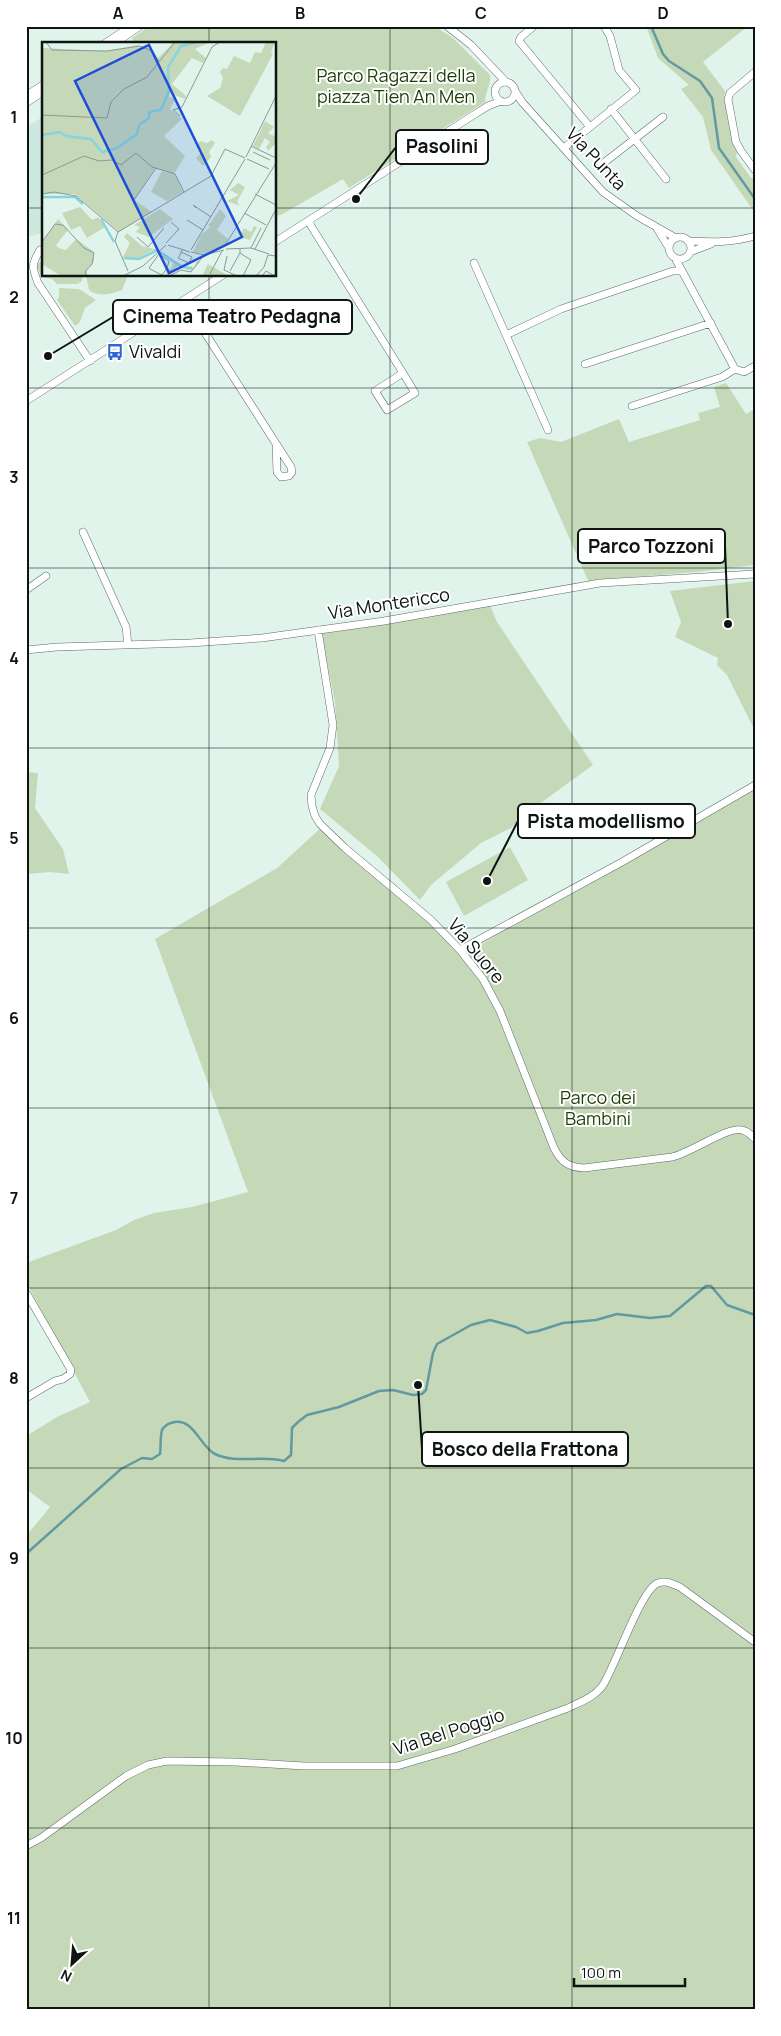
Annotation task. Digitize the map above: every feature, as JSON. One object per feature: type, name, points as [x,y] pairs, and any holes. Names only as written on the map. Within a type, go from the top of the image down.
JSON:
[{"type":"street","points":[[107,42],[130,26]]},
{"type":"street","points":[[117,42],[140,26]]},
{"type":"street","name":"Via Punta","points":[[447,26],[471,45],[506,82],[513,86],[522,102],[603,192],[617,204],[676,238],[683,238],[688,241],[731,242],[755,236]]},
{"type":"street","points":[[534,26],[521,36],[519,41],[590,127]]},
{"type":"street","points":[[564,148],[636,90],[619,70],[610,36],[604,26]]},
{"type":"street","points":[[496,72],[498,85],[495,90],[498,98]]},
{"type":"street","points":[[755,72],[735,88],[730,93],[728,99],[734,134],[741,151],[755,170]]},
{"type":"street","points":[[498,85],[506,82]]},
{"type":"street","points":[[27,100],[42,89]]},
{"type":"street","points":[[509,101],[514,97],[515,91]]},
{"type":"street","points":[[498,98],[522,102]]},
{"type":"street","points":[[276,241],[498,98]]},
{"type":"street","points":[[611,109],[666,179]]},
{"type":"street","points":[[601,165],[663,117]]},
{"type":"street","points":[[308,221],[403,373],[415,393],[387,410],[375,391],[403,373]]},
{"type":"street","name":"Via Punta","points":[[656,227],[682,270],[735,369]]},
{"type":"street","points":[[669,248],[671,241],[676,238]]},
{"type":"street","points":[[688,241],[690,252]]},
{"type":"street","name":"Via Punta","points":[[684,258],[690,252],[714,243]]},
{"type":"street","points":[[40,250],[33,262],[32,269],[38,283],[90,361]]},
{"type":"street","points":[[506,335],[561,309],[673,271],[682,270],[684,258],[674,257],[673,271]]},
{"type":"street","points":[[474,264],[548,430]]},
{"type":"street","points":[[26,401],[221,276]]},
{"type":"street","points":[[184,300],[276,444]]},
{"type":"street","points":[[585,364],[711,323]]},
{"type":"street","points":[[632,406],[722,377],[735,369],[744,372],[755,366]]},
{"type":"street","points":[[83,532],[126,627],[128,645]]},
{"type":"street","name":"Via Montericco","points":[[26,650],[253,638],[384,621],[600,583],[755,574]]},
{"type":"street","points":[[26,590],[46,576]]},
{"type":"street","name":"Via Suore","points":[[318,630],[333,725],[330,748],[311,795],[315,816],[320,824],[339,842],[413,903],[460,950],[483,978],[493,995],[554,1148],[564,1163],[575,1168],[584,1168],[672,1157],[682,1155],[737,1129],[744,1130],[755,1139]]},
{"type":"street","points":[[460,950],[622,862],[755,785]]},
{"type":"street","points":[[26,1398],[55,1381],[63,1379],[70,1374],[71,1370],[27,1294]]},
{"type":"street","name":"Via Bel Poggio","points":[[26,1846],[41,1838],[126,1776],[148,1765],[167,1761],[304,1766],[397,1766],[454,1749],[568,1708],[586,1700],[602,1686],[642,1602],[651,1587],[658,1583],[668,1582],[680,1587],[755,1642]]},
{"type":"shaded area","points":[[42,117],[42,233],[26,237],[26,127]]},
{"type":"green space","name":"Parco Ragazzi della piazza Tien An Men","points":[[150,26],[434,26],[453,38],[490,75],[490,82],[485,102],[349,188],[343,179],[281,215],[276,216],[276,42],[133,42],[132,38]]},
{"type":"green space","points":[[646,26],[748,26],[703,62],[725,91],[724,97],[734,146],[737,152],[736,157],[751,178],[755,178],[755,213],[711,150],[703,117],[681,89],[689,85],[658,58]]},
{"type":"green space","points":[[42,262],[42,276],[82,276],[82,281],[77,284],[57,284],[52,279],[42,277],[37,267],[38,263]]},
{"type":"green space","points":[[86,276],[128,276],[122,290],[101,295],[89,290]]},
{"type":"green space","points":[[59,288],[79,289],[96,300],[85,308],[80,322],[75,326],[57,300]]},
{"type":"green space","points":[[726,383],[746,414],[755,409],[755,565],[697,572],[607,579],[590,585],[527,442],[540,438],[561,442],[619,419],[629,442],[700,420],[698,413],[720,407],[714,387]]},
{"type":"green space","points":[[755,581],[755,731],[727,675],[717,665],[718,658],[675,637],[681,622],[670,591]]},
{"type":"green space","points":[[490,605],[497,622],[593,765],[542,802],[513,827],[481,843],[431,885],[420,900],[377,856],[320,809],[339,766],[335,702],[320,627]]},
{"type":"green space","points":[[26,772],[38,773],[35,808],[63,849],[69,874],[50,872],[26,874]]},
{"type":"green space","name":"Parco dei Bambini","points":[[755,786],[755,2010],[26,2010],[26,1536],[50,1507],[26,1489],[26,1436],[59,1416],[90,1402],[26,1282],[26,1263],[116,1230],[134,1220],[154,1213],[192,1207],[248,1192],[155,939],[277,868],[323,826],[462,952],[478,946]]},
{"type":"green space","points":[[510,847],[528,880],[464,916],[446,882]]},
{"type":"waterway","points":[[651,26],[663,54],[669,61],[700,81],[712,98],[719,148],[755,199]]},
{"type":"waterway","points":[[26,1554],[121,1469],[142,1458],[152,1459],[160,1454],[162,1430],[170,1423],[185,1423],[191,1427],[210,1450],[223,1457],[284,1461],[291,1455],[292,1428],[307,1415],[339,1407],[379,1391],[393,1390],[413,1395],[422,1394],[426,1390],[433,1353],[437,1344],[471,1325],[490,1320],[516,1327],[527,1333],[563,1323],[596,1320],[617,1314],[650,1318],[670,1316],[706,1286],[711,1286],[727,1305],[755,1315]]},
{"type":"place","name":"Pasolini","points":[[356,199]]},
{"type":"place","name":"Vivaldi","points":[[115,352]]},
{"type":"place","name":"Cinema Teatro Pedagna","points":[[48,356]]},
{"type":"place","name":"Parco Tozzoni","points":[[728,624]]},
{"type":"place","name":"Pista modellismo","points":[[487,881]]},
{"type":"place","name":"Bosco della Frattona","points":[[418,1385]]}]
